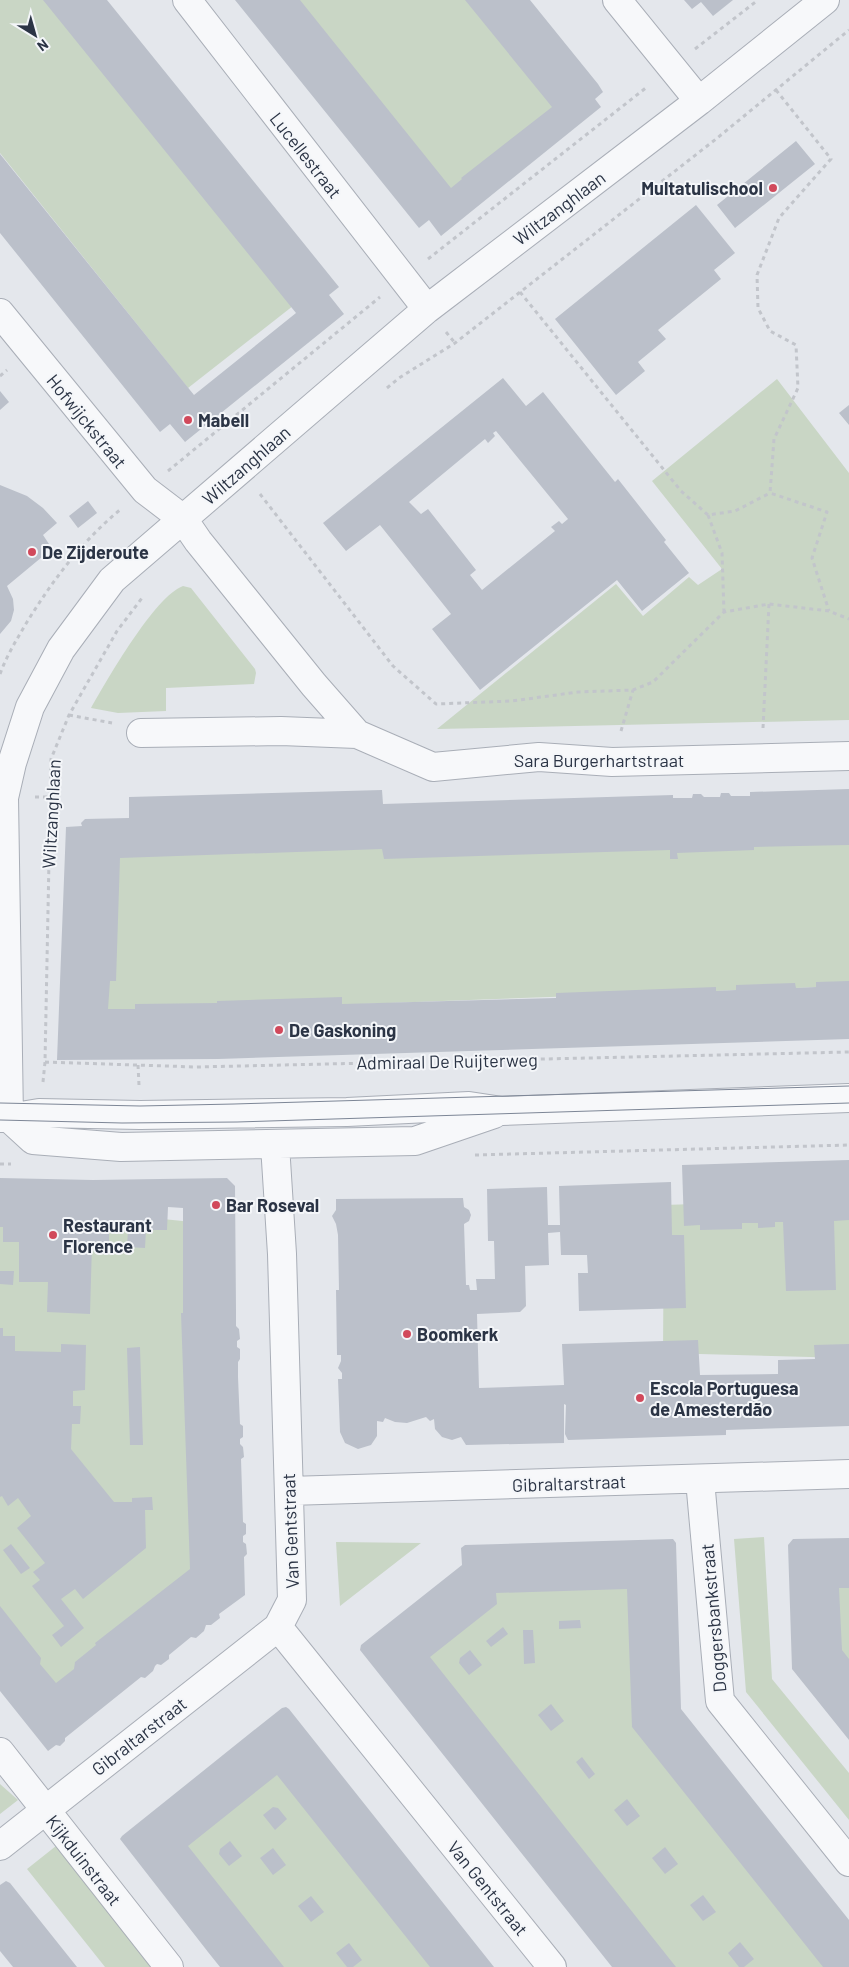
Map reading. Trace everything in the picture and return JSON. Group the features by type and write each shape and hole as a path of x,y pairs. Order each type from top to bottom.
{"street":[{"name":"Lucellestraat","path":"187,0 427,309"},
{"path":"617,0 699,101"},
{"name":"Wiltzanghlaan","path":"4,1118 2,798 30,707 61,649 112,580 427,309 699,101 825,0"},
{"name":"Hofwijckstraat","path":"0,313 145,490 183,519"},
{"name":"Sara Burgerhartstraat","path":"183,519 198,541 314,685 357,734"},
{"name":"Sara Burgerhartstraat","path":"141,733 281,731 357,734 433,768 539,757 612,762 849,756"},
{"path":"4,1118 39,1113 140,1115 347,1112 469,1106 502,1111 849,1098"},
{"path":"4,1118 33,1140 121,1147 275,1145 415,1141 502,1111"},
{"name":"Van Gentstraat","path":"275,1145 282,1254 292,1600 278,1626 552,1967"},
{"name":"Gibraltarstraat","path":"289,1491 849,1474"},
{"name":"Doggersbankstraat","path":"700,1480 720,1701 849,1862"},
{"name":"Gibraltarstraat","path":"0,1846 278,1626"},
{"name":"Kijkduinstraat","path":"0,1752 169,1967"}],"path":[{"path":"0,674 6,657 44,594 74,555 100,527 402,279 758,0"},
{"path":"384,390 399,378 455,343 776,90 849,30"},
{"path":"770,493 774,438 798,388 796,345 770,332 758,308 757,276 779,218 830,159 776,90"},
{"path":"520,292 681,491 708,515 722,553 724,612"},
{"path":"257,491 393,666 436,704 512,701 578,692 633,690 653,682 724,612 769,604 829,611 849,620"},
{"path":"708,515 735,511 770,493 827,512 812,558 829,611"},
{"name":"Wiltzanghlaan","path":"45,1062 51,759 69,715 117,631 145,593"},
{"path":"762,759 769,604"},
{"path":"612,762 633,690"},
{"path":"69,715 124,725 141,733"},
{"name":"Admiraal De Ruijterweg","path":"45,1062 196,1067 849,1052"},
{"path":"472,1155 849,1145"}],"green space":[{"path":"0,0 49,0 298,302 188,388 0,153"},
{"path":"295,0 476,0 570,115 460,201"},
{"path":"777,379 849,473 849,720 437,729 616,584 643,616 689,577 698,585 722,569 652,481"},
{"path":"183,586 191,588 255,669 254,684 166,688 166,711 118,713 91,708 132,640 159,605"},
{"path":"849,821 849,986 90,1014 99,844"},
{"path":"849,1199 849,1358 663,1353 664,1205"},
{"path":"0,1202 211,1224 221,1588 63,1725 0,1641"},
{"path":"764,1537 772,1679 849,1773 849,1820 746,1692 734,1539"},
{"path":"336,1542 421,1543 340,1606"},
{"path":"498,1564 631,1566 637,1715 837,1967 656,1967 402,1652"},
{"path":"849,1571 849,1664 831,1640 834,1572"},
{"path":"266,1739 450,1967 256,1967 149,1835"},
{"path":"0,1784 18,1800 0,1814"},
{"path":"56,1846 153,1967 105,1967 27,1869"}],"building":[{"path":"43,0 107,0 339,287 329,295 344,314 185,442 170,424 160,432 0,233 0,154 194,395 296,313"},
{"path":"235,0 300,0 451,188 461,178 552,107 465,0 530,0 598,84 603,92 595,99 601,107 441,236 429,220 419,228"},
{"path":"684,0 733,0 713,16 701,2 692,9"},
{"path":"796,141 815,164 735,228 717,205"},
{"path":"696,205 735,253 714,270 721,279 658,330 666,339 638,362 645,371 616,395 555,319"},
{"path":"503,378 526,406 543,392 615,482 618,479 666,540 664,542 689,573 642,611 617,580 480,690 432,629 451,614 380,525 346,551 323,523","holes":["496,431 568,519 562,524 559,521 551,527 555,531 482,590 470,575 476,570 428,509 421,514 409,502 485,439 488,443 495,436 493,433"]},
{"path":"0,391 9,402 0,410"},
{"path":"849,405 849,425 839,413"},
{"path":"0,485 27,496 43,508 57,523 43,535 49,544 48,552 7,586 13,599 14,610 11,621 0,634"},
{"path":"88,501 97,513 78,528 69,516"},
{"path":"849,789 849,845 754,847 754,850 677,853 678,859 670,859 670,850 384,859 382,849 120,858 116,981 110,981 108,1009 135,1009 135,1004 217,1003 217,1001 342,997 342,1004 556,998 556,993 716,987 716,991 736,990 736,985 795,983 796,988 816,987 816,982 849,981 849,1039 218,1059 57,1060 66,827 82,826 81,823 85,819 129,818 129,797 382,790 383,804 673,795 673,798 692,798 693,794 701,794 704,797 720,797 721,793 729,793 731,796 750,796 750,792"},
{"path":"849,1160 849,1220 834,1221 836,1290 786,1291 783,1222 775,1222 775,1227 758,1228 758,1223 742,1223 742,1229 700,1230 700,1225 684,1226 682,1165"},
{"path":"0,1178 93,1180 227,1178 235,1186 236,1326 239,1329 240,1339 237,1341 237,1347 240,1349 238,1377 240,1424 243,1426 243,1437 240,1439 240,1444 243,1447 244,1457 241,1459 243,1522 246,1524 246,1534 243,1536 243,1542 246,1544 247,1554 244,1557 245,1595 219,1614 220,1618 211,1625 206,1625 204,1631 196,1638 191,1637 169,1655 169,1659 161,1665 157,1664 153,1671 145,1678 141,1677 65,1738 65,1741 60,1746 56,1745 48,1751 0,1691 0,1606 41,1658 40,1664 56,1683 74,1669 75,1662 96,1645 95,1643 190,1569 181,1313 183,1313 183,1208 168,1207 167,1230 146,1230 145,1248 127,1247 128,1230 109,1229 109,1244 92,1244 90,1314 47,1312 48,1282 19,1282 19,1242 3,1242 3,1227 0,1227"},
{"path":"671,1182 672,1235 684,1235 686,1308 579,1311 578,1273 588,1273 587,1255 561,1255 560,1232 548,1233 549,1265 525,1266 526,1306 520,1312 477,1314 479,1388 564,1385 562,1344 698,1340 700,1375 778,1374 778,1360 815,1359 814,1345 849,1344 849,1426 726,1430 726,1435 568,1440 565,1434 566,1405 564,1404 564,1443 466,1445 461,1437 452,1440 442,1437 435,1429 434,1419 430,1421 426,1417 407,1423 395,1422 385,1418 383,1422 377,1421 377,1436 371,1445 358,1449 345,1443 340,1432 338,1379 342,1379 342,1373 338,1368 341,1355 337,1355 336,1290 339,1290 338,1235 332,1216 336,1210 336,1199 463,1198 464,1207 469,1210 471,1215 469,1221 464,1224 466,1285 469,1285 470,1290 477,1290 476,1279 495,1279 494,1241 488,1241 487,1189 547,1187 548,1225 560,1225 559,1186"},
{"path":"0,1271 14,1271 13,1285 0,1284"},
{"path":"0,1328 3,1328 3,1336 15,1336 15,1351 61,1352 61,1344 86,1345 85,1390 73,1391 73,1406 81,1406 80,1424 72,1424 71,1449 114,1502 132,1502 132,1498 152,1497 153,1510 145,1510 146,1548 83,1599 75,1589 61,1599 84,1628 61,1647 52,1635 64,1626 32,1586 40,1580 33,1572 45,1563 17,1528 31,1516 18,1498 8,1506 2,1496 0,1497"},
{"path":"140,1347 143,1445 130,1445 127,1348"},
{"path":"849,1538 849,1588 839,1588 842,1650 849,1659 849,1740 792,1669 788,1545 793,1539"},
{"path":"673,1539 676,1543 681,1709 849,1920 849,1967 823,1967 632,1727 627,1589 496,1593 497,1604 430,1657 676,1967 612,1967 360,1650 361,1645 462,1565 461,1548 465,1545"},
{"path":"11,1544 30,1568 21,1574 3,1550"},
{"path":"580,1620 581,1628 559,1629 559,1621"},
{"path":"503,1627 508,1634 491,1647 486,1641"},
{"path":"523,1630 533,1630 535,1663 524,1664"},
{"path":"470,1650 482,1665 469,1675 459,1663 460,1658"},
{"path":"551,1704 564,1721 551,1731 538,1715"},
{"path":"286,1707 494,1967 430,1967 277,1775 188,1846 284,1967 220,1967 120,1839 258,1727 282,1708"},
{"path":"582,1757 595,1774 589,1779 576,1762"},
{"path":"627,1799 640,1816 627,1826 614,1810"},
{"path":"273,1807 278,1808 287,1819 275,1830 263,1815"},
{"path":"230,1841 242,1856 229,1866 219,1854 220,1849"},
{"path":"665,1847 678,1864 665,1874 652,1858"},
{"path":"273,1848 286,1865 273,1875 260,1858"},
{"path":"6,1881 10,1883 77,1967 13,1967 0,1951 0,1885"},
{"path":"703,1895 716,1912 703,1921 690,1905"},
{"path":"311,1896 324,1912 311,1922 298,1906"},
{"path":"740,1942 754,1959 744,1967 739,1967 728,1953"},
{"path":"349,1943 362,1960 353,1967 347,1967 336,1953"}],"tram line":[{"path":"0,1103 140,1106 849,1086"},
{"path":"0,1120 122,1123 237,1122 849,1103"}],"place":[{"name":"Multatulischool","path":"773,188"},
{"name":"Mabell","path":"188,420"},
{"name":"De Zijderoute","path":"32,552"},
{"name":"De Gaskoning","path":"279,1030"},
{"name":"Bar Roseval","path":"216,1205"},
{"name":"Restaurant Florence","path":"53,1235"},
{"name":"Boomkerk","path":"407,1334"},
{"name":"Escola Portuguesa de Amesterdão","path":"640,1398"}]}
